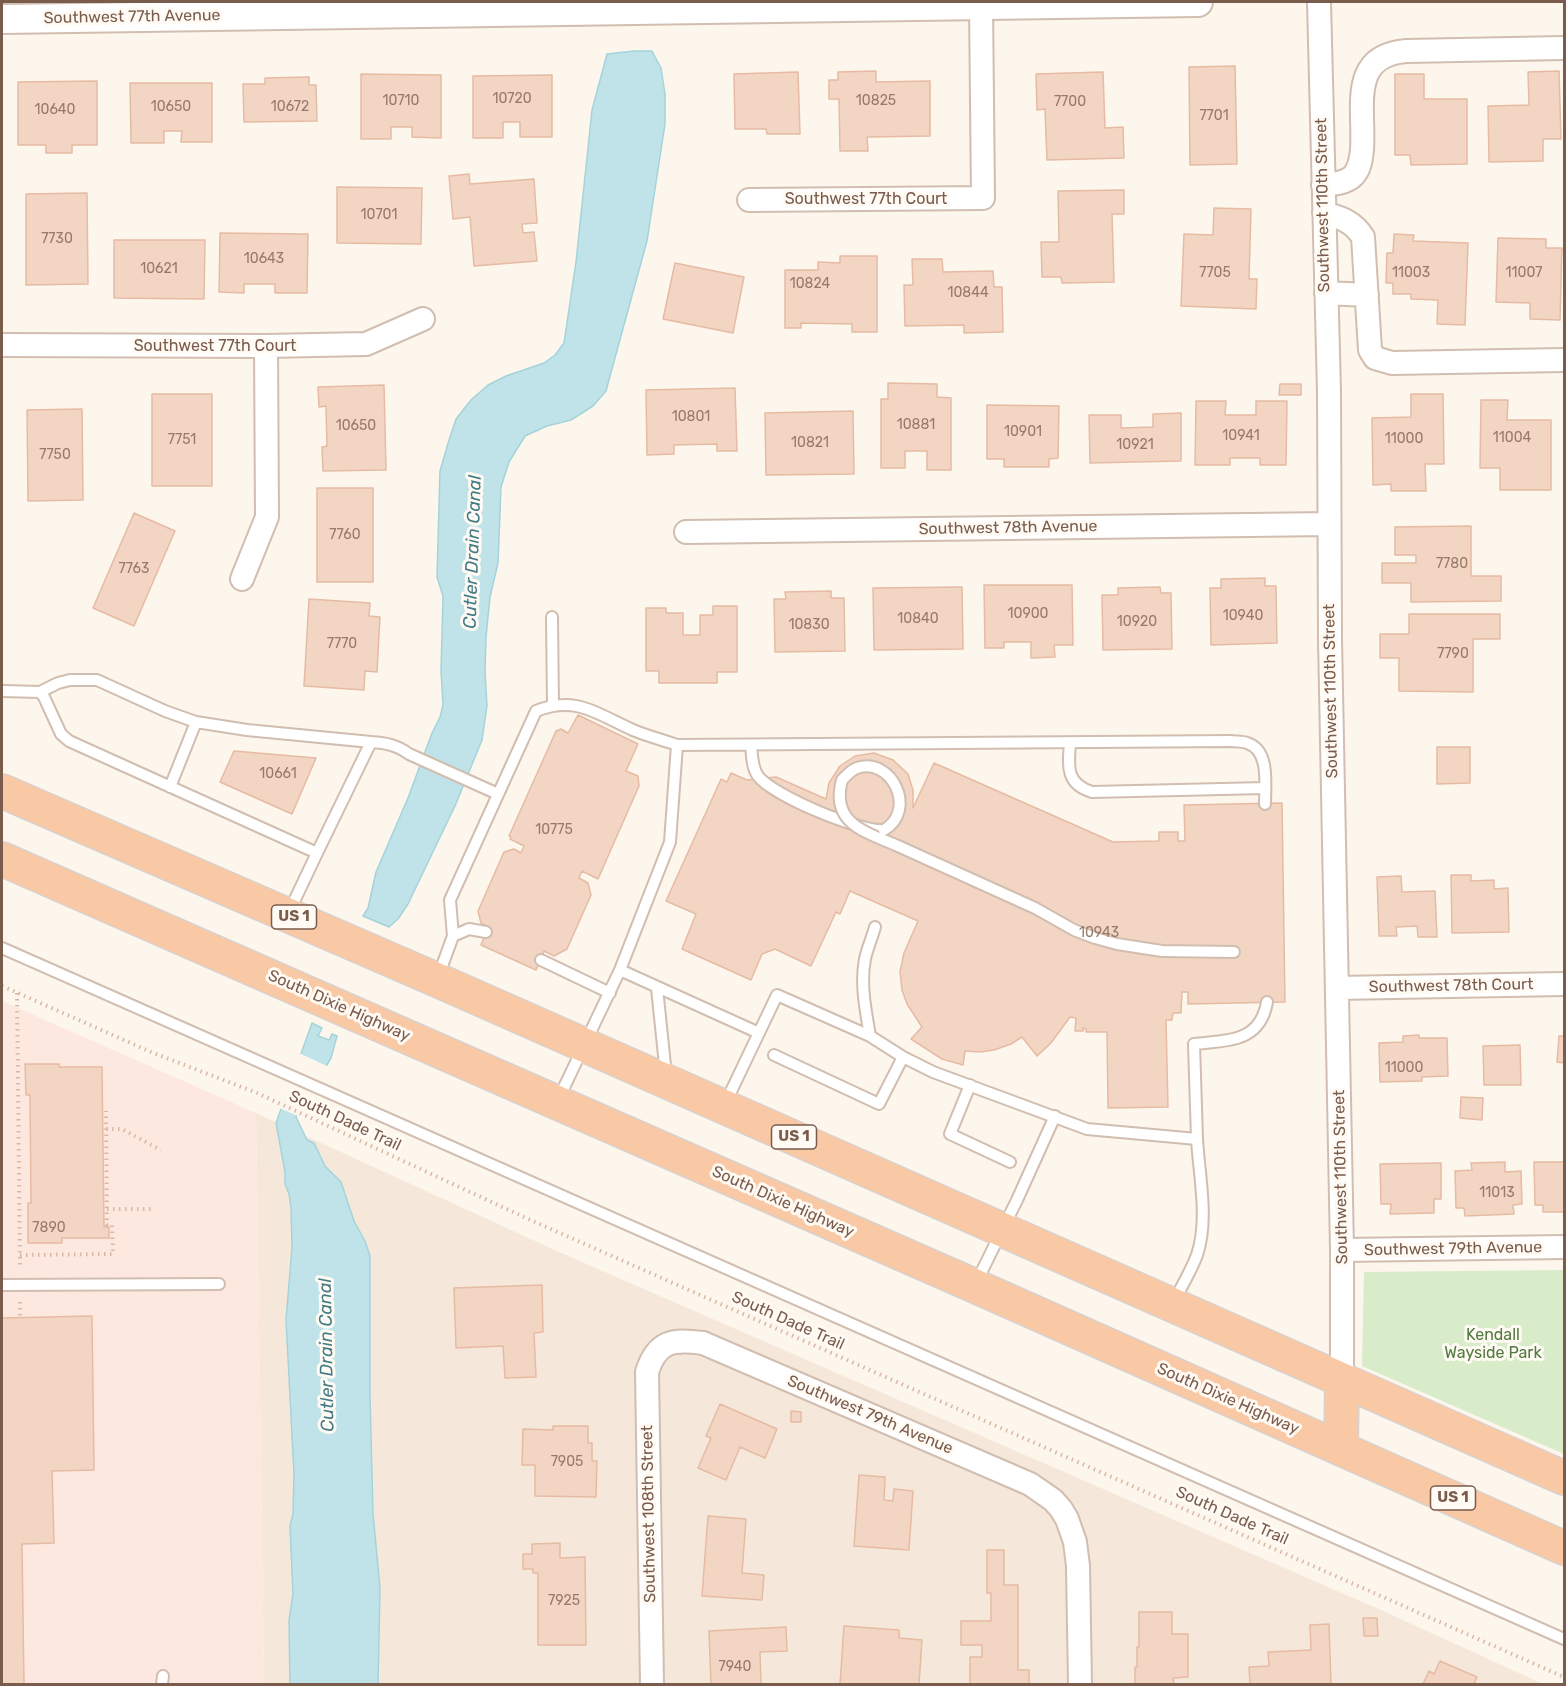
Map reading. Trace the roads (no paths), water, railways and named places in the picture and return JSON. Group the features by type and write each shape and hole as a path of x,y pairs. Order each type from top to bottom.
{"highway":[{"name":"US 1","path":"2,791 585,1045 1564,1478"},
{"name":"South Dixie Highway","path":"2,859 975,1286 1564,1548"},
{"path":"1341,1449 1342,1380"}],"street":[{"name":"Southwest 77th Avenue","path":"2,19 408,8 1198,2"},
{"name":"Southwest 110th Street","path":"1319,2 1329,391 1330,650 1342,1250 1342,1380"},
{"name":"Southwest 77th Court","path":"749,200 983,198 981,4"},
{"path":"1323,185 1348,180 1355,175 1361,160 1365,76 1371,65 1381,57 1394,52 1407,51 1564,48"},
{"path":"1324,213 1346,219 1356,226 1363,237 1370,350 1375,358 1382,362 1392,363 1564,360"},
{"path":"1326,293 1367,302"},
{"name":"Southwest 77th Court","path":"2,345 366,344 423,319"},
{"path":"242,579 267,517 266,346"},
{"name":"Southwest 78th Avenue","path":"686,532 1329,524"},
{"name":"Southwest 78th Court","path":"1337,988 1564,984"},
{"name":"Southwest 79th Avenue","path":"1342,1250 1564,1247"},
{"name":"Southwest 79th Avenue","path":"660,1348 672,1342 702,1343 1030,1484 1053,1500 1067,1520 1075,1542 1078,1566 1080,1684"},
{"name":"Southwest 108th Street","path":"652,1684 646,1392 652,1356 660,1348"}],"lane":[{"path":"552,617 554,705"},
{"path":"2,692 40,692 70,680 97,680 165,711 196,722 247,730 385,743 498,794"},
{"path":"40,692 49,705 61,734 69,741 317,853"},
{"path":"437,980 453,936 450,900 536,711 554,705 580,705 635,731 677,745 1232,741 1248,743 1260,752 1263,762 1265,804"},
{"path":"170,787 196,722"},
{"path":"288,915 371,742"},
{"path":"1070,743 1068,765 1073,781 1082,789 1092,792 1264,788"},
{"path":"557,1103 620,970 670,842 677,745"},
{"path":"751,745 756,773 777,792 858,827 874,830 884,830 894,824 901,803 892,780 879,769 858,768 842,780 839,801 844,814 858,828 1035,908 1074,930 1117,944 1162,951 1234,952"},
{"path":"870,1036 865,1006 864,979 865,960 875,927"},
{"path":"453,936 470,929 486,932"},
{"path":"2,948 1564,1639"},
{"path":"541,960 610,993"},
{"path":"620,970 759,1033"},
{"path":"657,988 666,1081"},
{"path":"724,1107 777,995 870,1036 903,1057 933,1072 1087,1129 1197,1139"},
{"path":"1172,1305 1197,1255 1199,1243 1202,1195 1197,1139 1194,1044 1248,1034 1258,1026 1265,1014 1267,1002"},
{"path":"774,1055 879,1104 903,1057"},
{"path":"970,1085 950,1134 1010,1162"},
{"path":"975,1286 1054,1116"},
{"path":"2,1285 219,1284"}],"water":[{"name":"Cutler Drain Canal","path":"652,51 661,68 665,94 665,124 647,241 606,391 593,406 571,420 547,426 525,436 509,462 501,487 498,563 490,597 486,637 487,706 482,740 455,806 408,904 398,919 389,927 363,916 368,908 376,872 408,798 443,705 441,671 443,596 437,577 440,471 456,419 471,400 488,385 544,363 555,355 564,343 576,262 592,110 607,54"},
{"name":"Cutler Drain Canal","path":"312,1023 322,1028 318,1036 329,1040 332,1034 337,1036 331,1058 296,1117 307,1140 314,1143 325,1166 341,1182 354,1221 370,1256 373,1514 380,1588 378,1684 290,1684 289,1620 293,1594 290,1526 293,1514 294,1473 286,1320 292,1248 291,1208 276,1123"}],"park label":[{"name":"Kendall Wayside Park","path":"1493,1344"}]}
